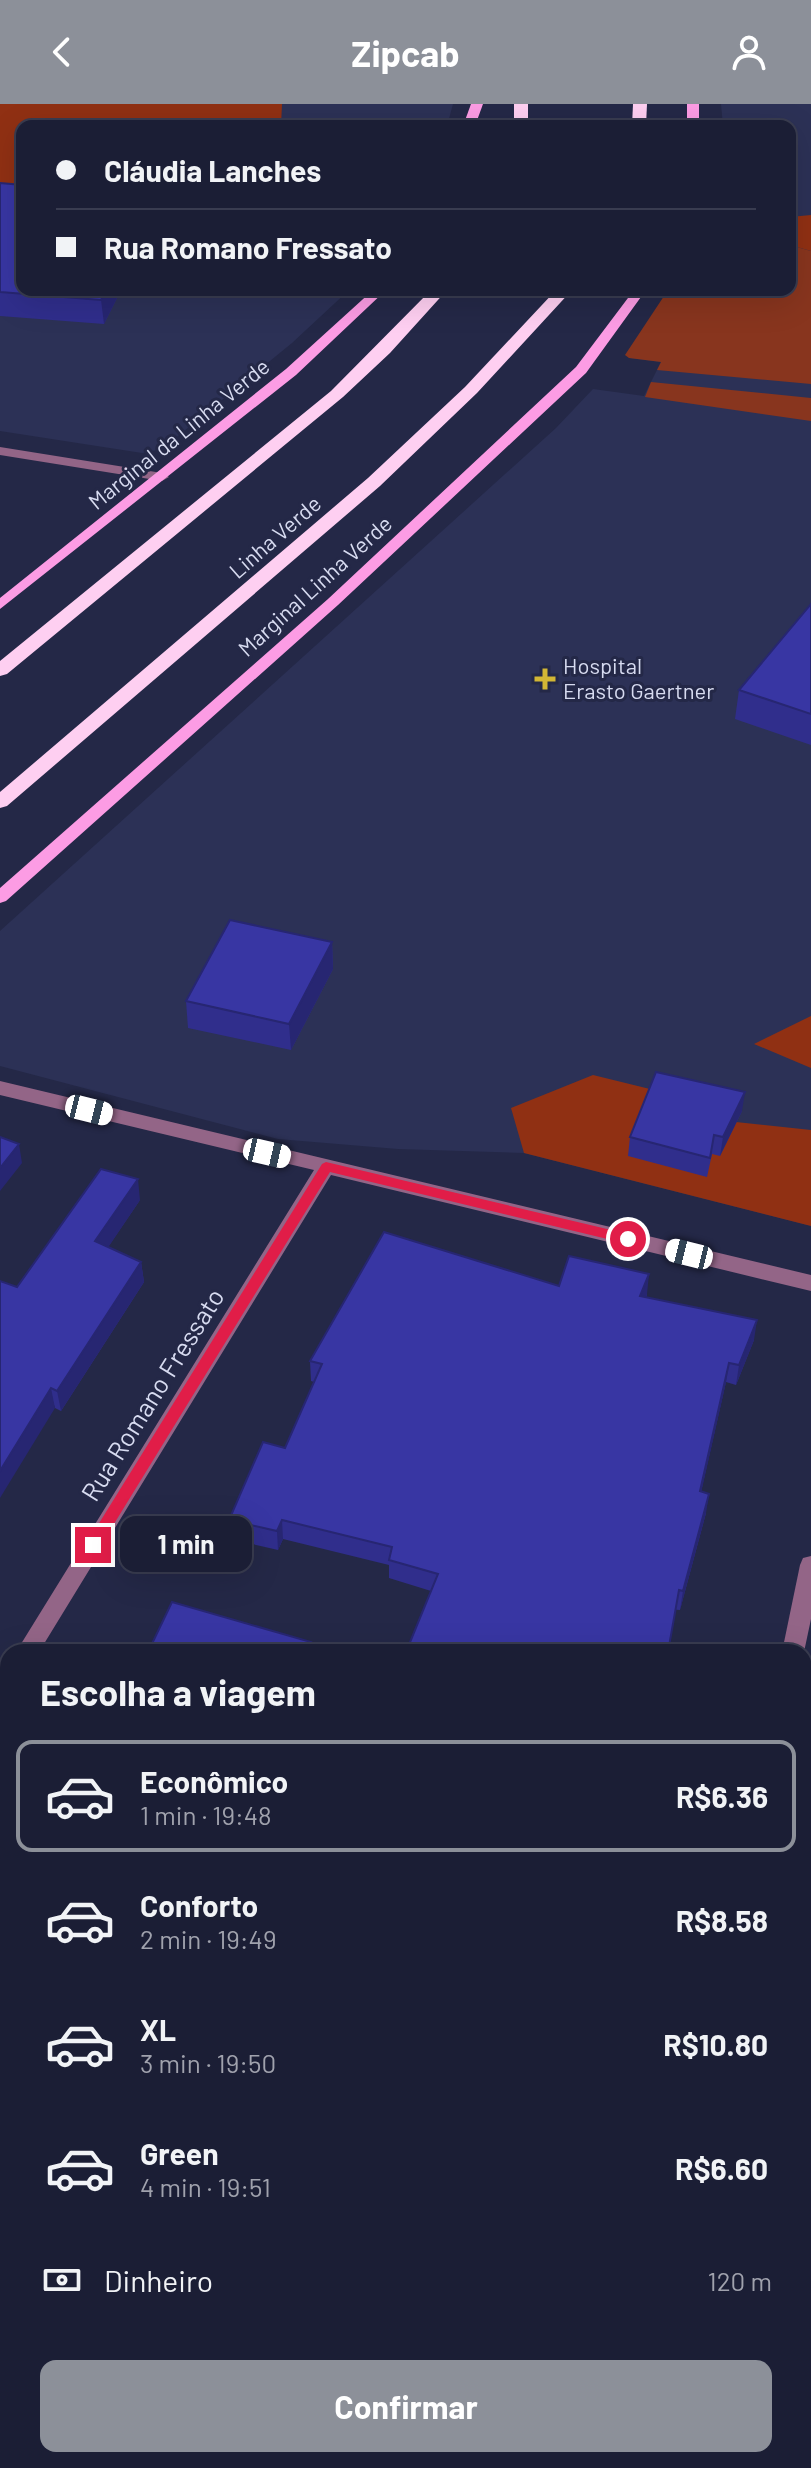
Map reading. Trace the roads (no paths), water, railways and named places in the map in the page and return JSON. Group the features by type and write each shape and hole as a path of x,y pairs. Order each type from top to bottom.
{"highway":[{"path":"0,670 337,394 384,350 434,296"},
{"name":"Linha Verde","path":"0,802 374,482 471,390 558,296"}],"main road":[{"name":"Marginal da Linha Verde","path":"0,605 327,341 374,296"},
{"name":"Marginal Linha Verde","path":"0,897 333,602 581,370 636,296"}],"street":[{"path":"0,451 162,477"},
{"path":"0,1088 811,1283"},
{"name":"Rua Romano Fressato","path":"32,1644 326,1167"},
{"path":"795,1644 811,1565"}],"place":[{"name":"Hospital Erasto Gaertner","path":"545,679"}]}
